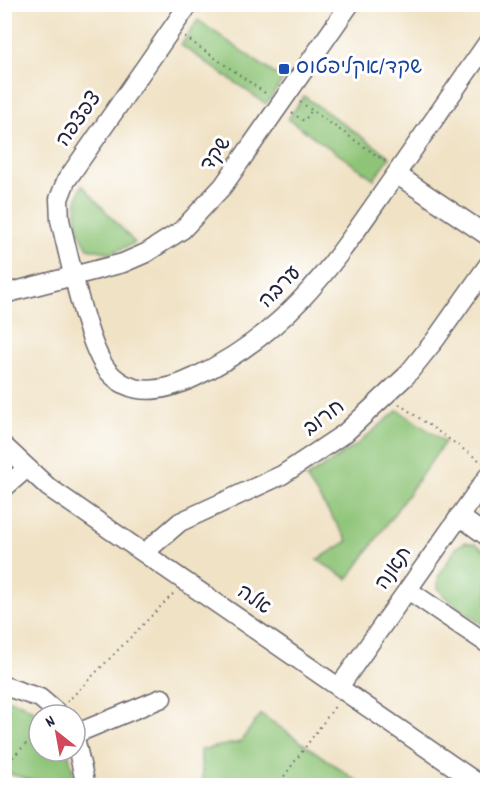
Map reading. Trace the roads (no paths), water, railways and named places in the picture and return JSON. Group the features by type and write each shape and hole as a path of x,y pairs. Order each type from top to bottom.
{"street":[{"name":"צפצפה","path":"75,276 58,212 60,193 70,175 189,4"},
{"name":"שקד","path":"4,294 75,276 146,253 183,230 223,186 350,4"},
{"name":"ערבה","path":"75,276 94,345 107,370 127,386 152,390 166,388 228,359 286,317 338,257 488,42"},
{"path":"397,173 488,236"},
{"name":"חרוב","path":"144,553 180,522 250,491 313,456 345,433 387,396 435,340 488,265"},
{"name":"אלה","path":"4,446 26,469 144,553 482,786"},
{"path":"4,488 26,469"},
{"name":"תאנה","path":"342,689 488,476"},
{"path":"459,516 488,537"},
{"path":"408,590 488,644"},
{"path":"4,686 40,698 46,703"},
{"path":"87,731 162,698"},
{"path":"81,763 87,786"}],"place":[{"name":"שקד/אקליפטוס","path":"284,69"}]}
